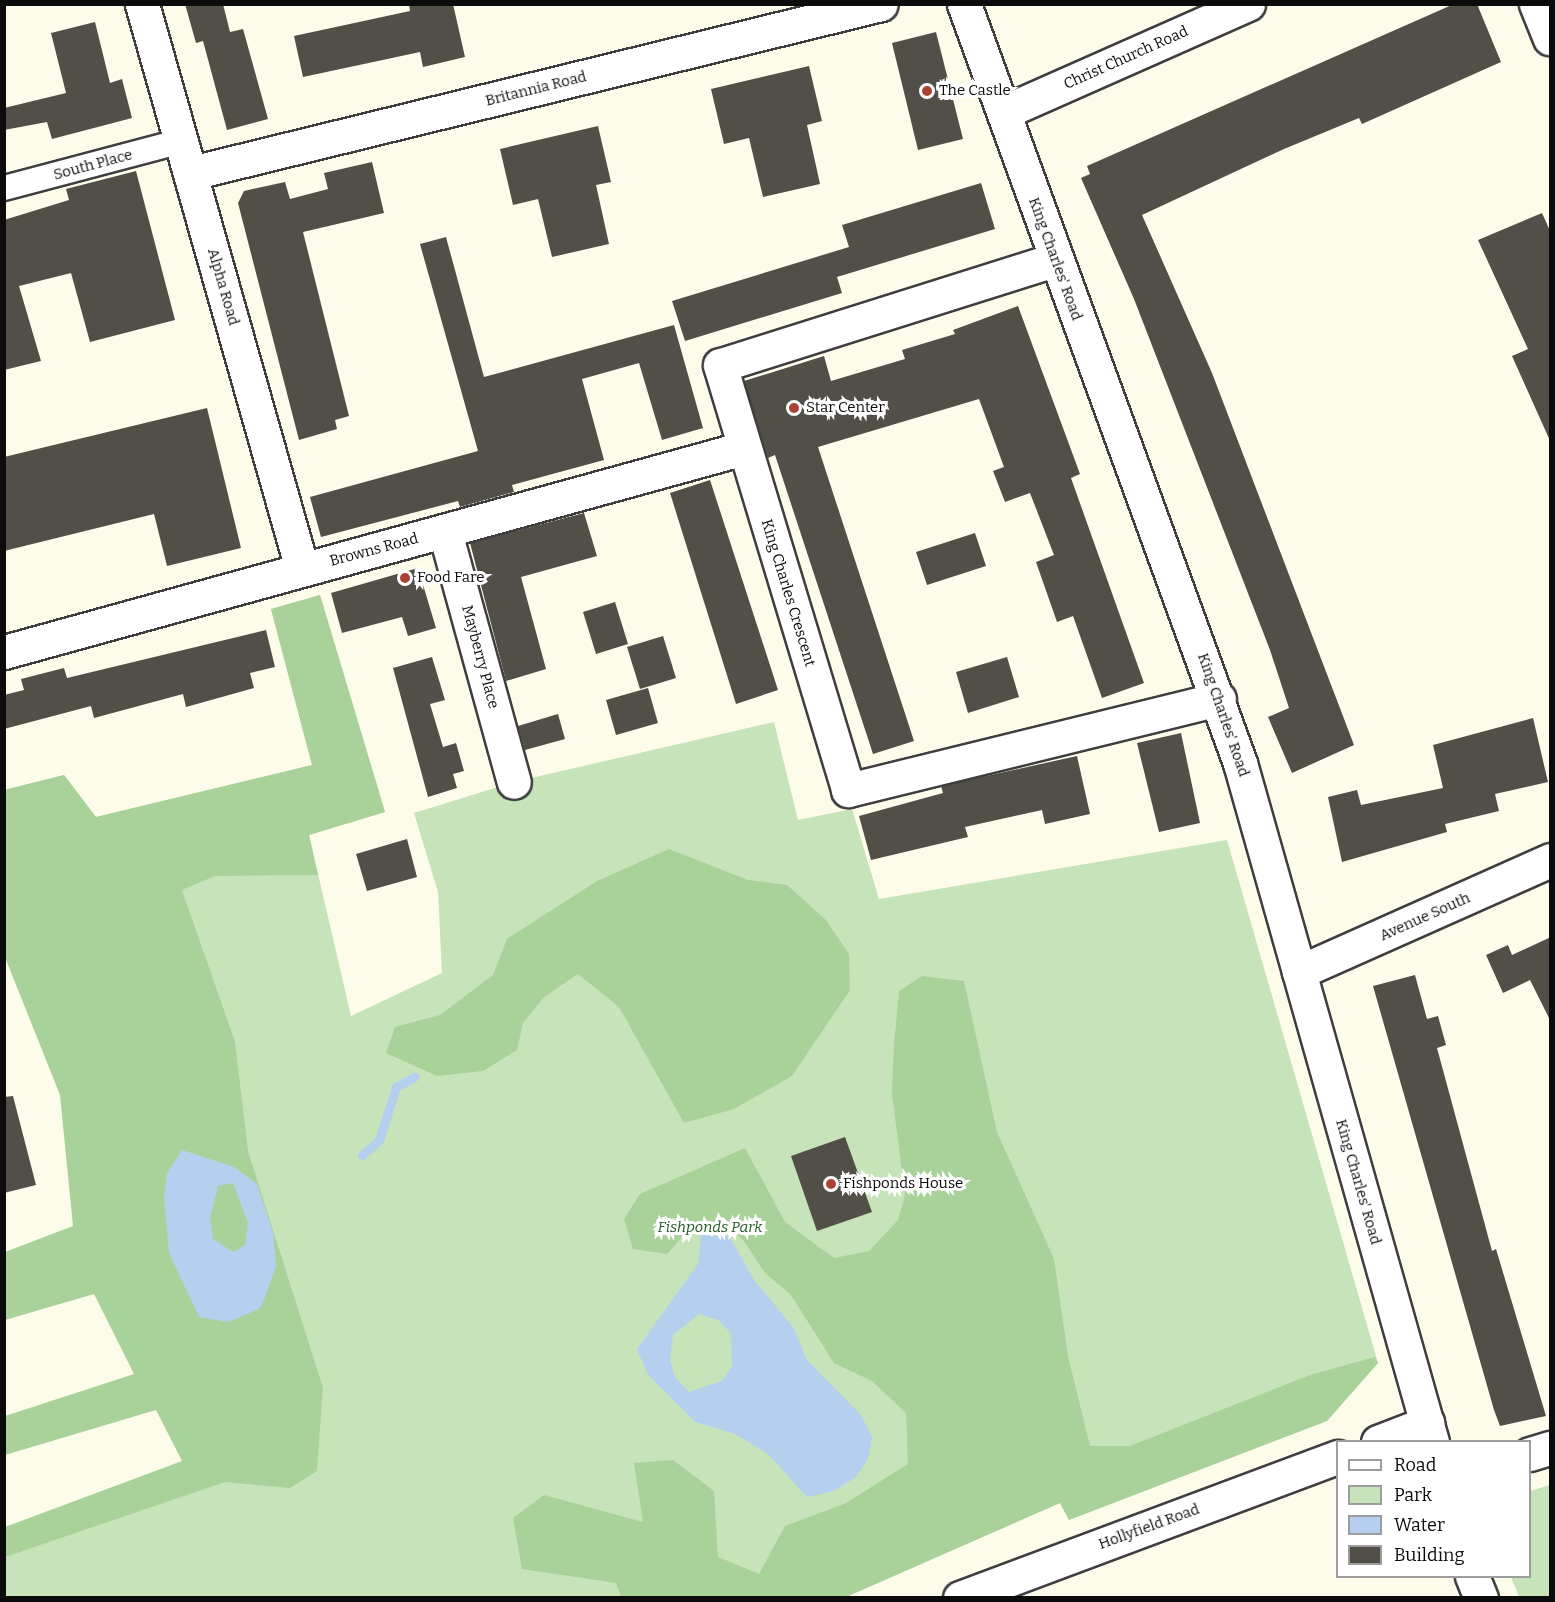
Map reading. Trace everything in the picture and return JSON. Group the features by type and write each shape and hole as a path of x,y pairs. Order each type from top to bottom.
{"street":[{"name":"Alpha Road","path":"142,4 302,569"},
{"name":"Britannia Road","path":"191,173 881,4"},
{"name":"King Charles' Road","path":"964,4 1004,112 1054,260 1219,699 1430,1432"},
{"name":"Christ Church Road","path":"1004,112 1248,4"},
{"path":"1536,4 1551,38"},
{"name":"South Place","path":"4,188 182,141"},
{"name":"King Charles Crescent","path":"1054,260 720,365 848,790 1219,699"},
{"name":"Browns Road","path":"4,651 446,532 744,448"},
{"name":"Mayberry Place","path":"446,532 514,782"},
{"name":"Avenue South","path":"1299,972 1551,860"},
{"path":"1388,1440 1430,1432"},
{"path":"1531,1454 1551,1448"},
{"name":"Hollyfield Road","path":"960,1598 1336,1457"},
{"path":"1473,1578 1481,1598"}],"green space":[{"name":"Fishponds Park","path":"320,595 385,812 309,835 351,1016 442,973 438,892 414,813 514,782 774,722 798,820 852,809 879,899 1227,840 1378,1363 1327,1421 1069,1520 1060,1503 846,1597 5,1597 5,1540 221,1469 125,1256 5,957 4,790 64,775 96,817 312,765 271,609"},
{"path":"320,595 385,812 309,835 318,875 215,876 182,890 235,1042 248,1151 323,1388 317,1471 290,1488 225,1482 5,1557 5,1527 182,1461 156,1410 5,1455 5,1416 134,1374 94,1294 5,1320 5,1252 73,1226 60,1095 5,957 4,790 64,775 96,817 312,765 271,609"},
{"path":"669,849 748,880 787,885 826,920 849,954 850,990 792,1076 734,1109 684,1123 619,1007 578,974 544,997 523,1023 517,1050 483,1071 437,1076 386,1053 395,1027 440,1015 493,975 507,939 597,881"},
{"path":"922,976 964,981 997,1132 1054,1259 1068,1356 1090,1446 1130,1446 1310,1375 1375,1357 1378,1363 1327,1421 1069,1520 1060,1503 846,1597 621,1597 616,1583 522,1569 513,1518 544,1495 643,1522 634,1463 673,1460 714,1491 718,1557 759,1574 785,1526 846,1503 908,1464 906,1413 872,1381 834,1363 791,1295 765,1273 744,1241 724,1224 693,1225 667,1254 633,1249 624,1219 640,1194 745,1148 785,1222 834,1258 869,1251 898,1220 905,1195 892,1094 894,1045 899,991"},
{"path":"1550,1485 1550,1597 1519,1597 1511,1578 1531,1578 1531,1491"}],"water":[{"path":"182,1150 234,1167 257,1184 273,1233 276,1266 259,1309 228,1322 199,1317 169,1253 164,1197 167,1173","holes":["233,1183 248,1223 245,1245 233,1252 213,1239 210,1219 218,1186"]},
{"path":"701,1235 729,1236 754,1280 793,1327 807,1360 861,1415 872,1437 868,1459 856,1477 834,1491 807,1497 768,1454 735,1434 695,1422 648,1375 637,1349 698,1264","holes":["699,1314 718,1320 731,1333 732,1367 722,1381 689,1392 674,1376 670,1359 673,1335"]}],"building":[{"path":"185,4 223,4 230,32 243,29 268,119 227,130 203,41 196,43"},
{"path":"409,4 453,4 465,57 423,67 420,52 303,77 294,36 410,11"},
{"path":"1454,4 1477,4 1501,62 1362,124 1359,118 1284,149 1142,215 1212,373 1354,745 1292,773 1268,717 1289,708 1270,650 1134,299 1081,178 1090,174 1087,166"},
{"path":"95,22 110,83 122,79 132,118 52,139 47,122 4,130 4,108 66,93 51,33"},
{"name":"The Castle","path":"936,32 963,139 918,150 892,43"},
{"path":"809,66 822,121 807,125 820,184 763,197 749,138 724,144 711,89"},
{"path":"598,126 611,182 596,185 609,244 552,257 538,199 513,205 500,149"},
{"path":"372,162 384,213 303,232 349,416 335,420 337,429 299,440 238,203 244,191 285,182 290,199 328,189 324,173"},
{"path":"136,171 175,320 90,342 71,273 19,286 41,361 4,370 4,220 69,200 66,189"},
{"path":"981,183 995,229 837,277 842,293 685,341 672,301 849,247 842,225"},
{"path":"1542,213 1551,233 1551,443 1512,356 1528,349 1478,240"},
{"path":"446,237 484,377 674,325 703,428 662,440 639,363 582,379 604,460 512,485 514,492 460,507 458,501 321,537 310,497 478,451 420,244"},
{"path":"1018,306 1080,474 1071,478 1144,683 1102,698 1073,616 1057,622 1036,562 1054,555 1030,493 1005,502 993,471 1004,467 979,399 818,447 914,741 873,754 775,455 768,458 744,381 824,356 831,381 905,359 902,350 955,334 953,330"},
{"path":"207,408 241,548 167,566 154,514 4,551 4,457"},
{"path":"710,480 778,690 736,704 670,493"},
{"path":"584,513 597,556 521,577 546,669 506,681 470,543"},
{"path":"975,533 986,566 927,585 916,552"},
{"path":"418,568 436,628 408,636 402,617 342,633 331,593"},
{"path":"615,602 628,644 596,654 583,612"},
{"path":"266,630 275,667 250,673 254,688 186,707 183,694 94,718 91,706 4,729 4,695 24,690 21,679 64,668 67,678"},
{"path":"663,636 676,678 640,689 627,647"},
{"path":"432,657 445,700 430,704 443,747 456,743 464,771 453,774 457,788 428,797 393,668"},
{"path":"1007,657 1019,697 968,713 956,672"},
{"path":"648,688 658,723 616,735 606,700"},
{"path":"558,714 565,739 525,750 518,726"},
{"path":"1533,718 1548,782 1495,794 1499,811 1445,824 1447,832 1342,862 1328,797 1357,790 1361,805 1443,788 1433,745"},
{"path":"1181,733 1200,823 1159,832 1137,743"},
{"path":"1077,756 1090,814 1045,824 1042,810 965,827 968,837 871,860 859,816 943,793 941,786"},
{"path":"407,839 417,877 367,891 356,854"},
{"path":"1551,937 1551,1022 1530,980 1503,993 1486,955 1508,945 1512,955"},
{"path":"1415,975 1427,1019 1438,1016 1446,1045 1437,1048 1492,1251 1496,1249 1546,1416 1500,1426 1494,1410 1373,986"},
{"path":"13,1096 36,1185 4,1193 4,1097"},
{"name":"Fishponds House","path":"845,1137 872,1212 817,1231 791,1156"}],"waterway":[{"path":"362,1155 379,1140 396,1087 414,1077"}],"place":[{"name":"The Castle","path":"927,91"},
{"name":"Star Center","path":"794,408"},
{"name":"Food Fare","path":"405,578"},
{"name":"Fishponds House","path":"831,1184"}]}
